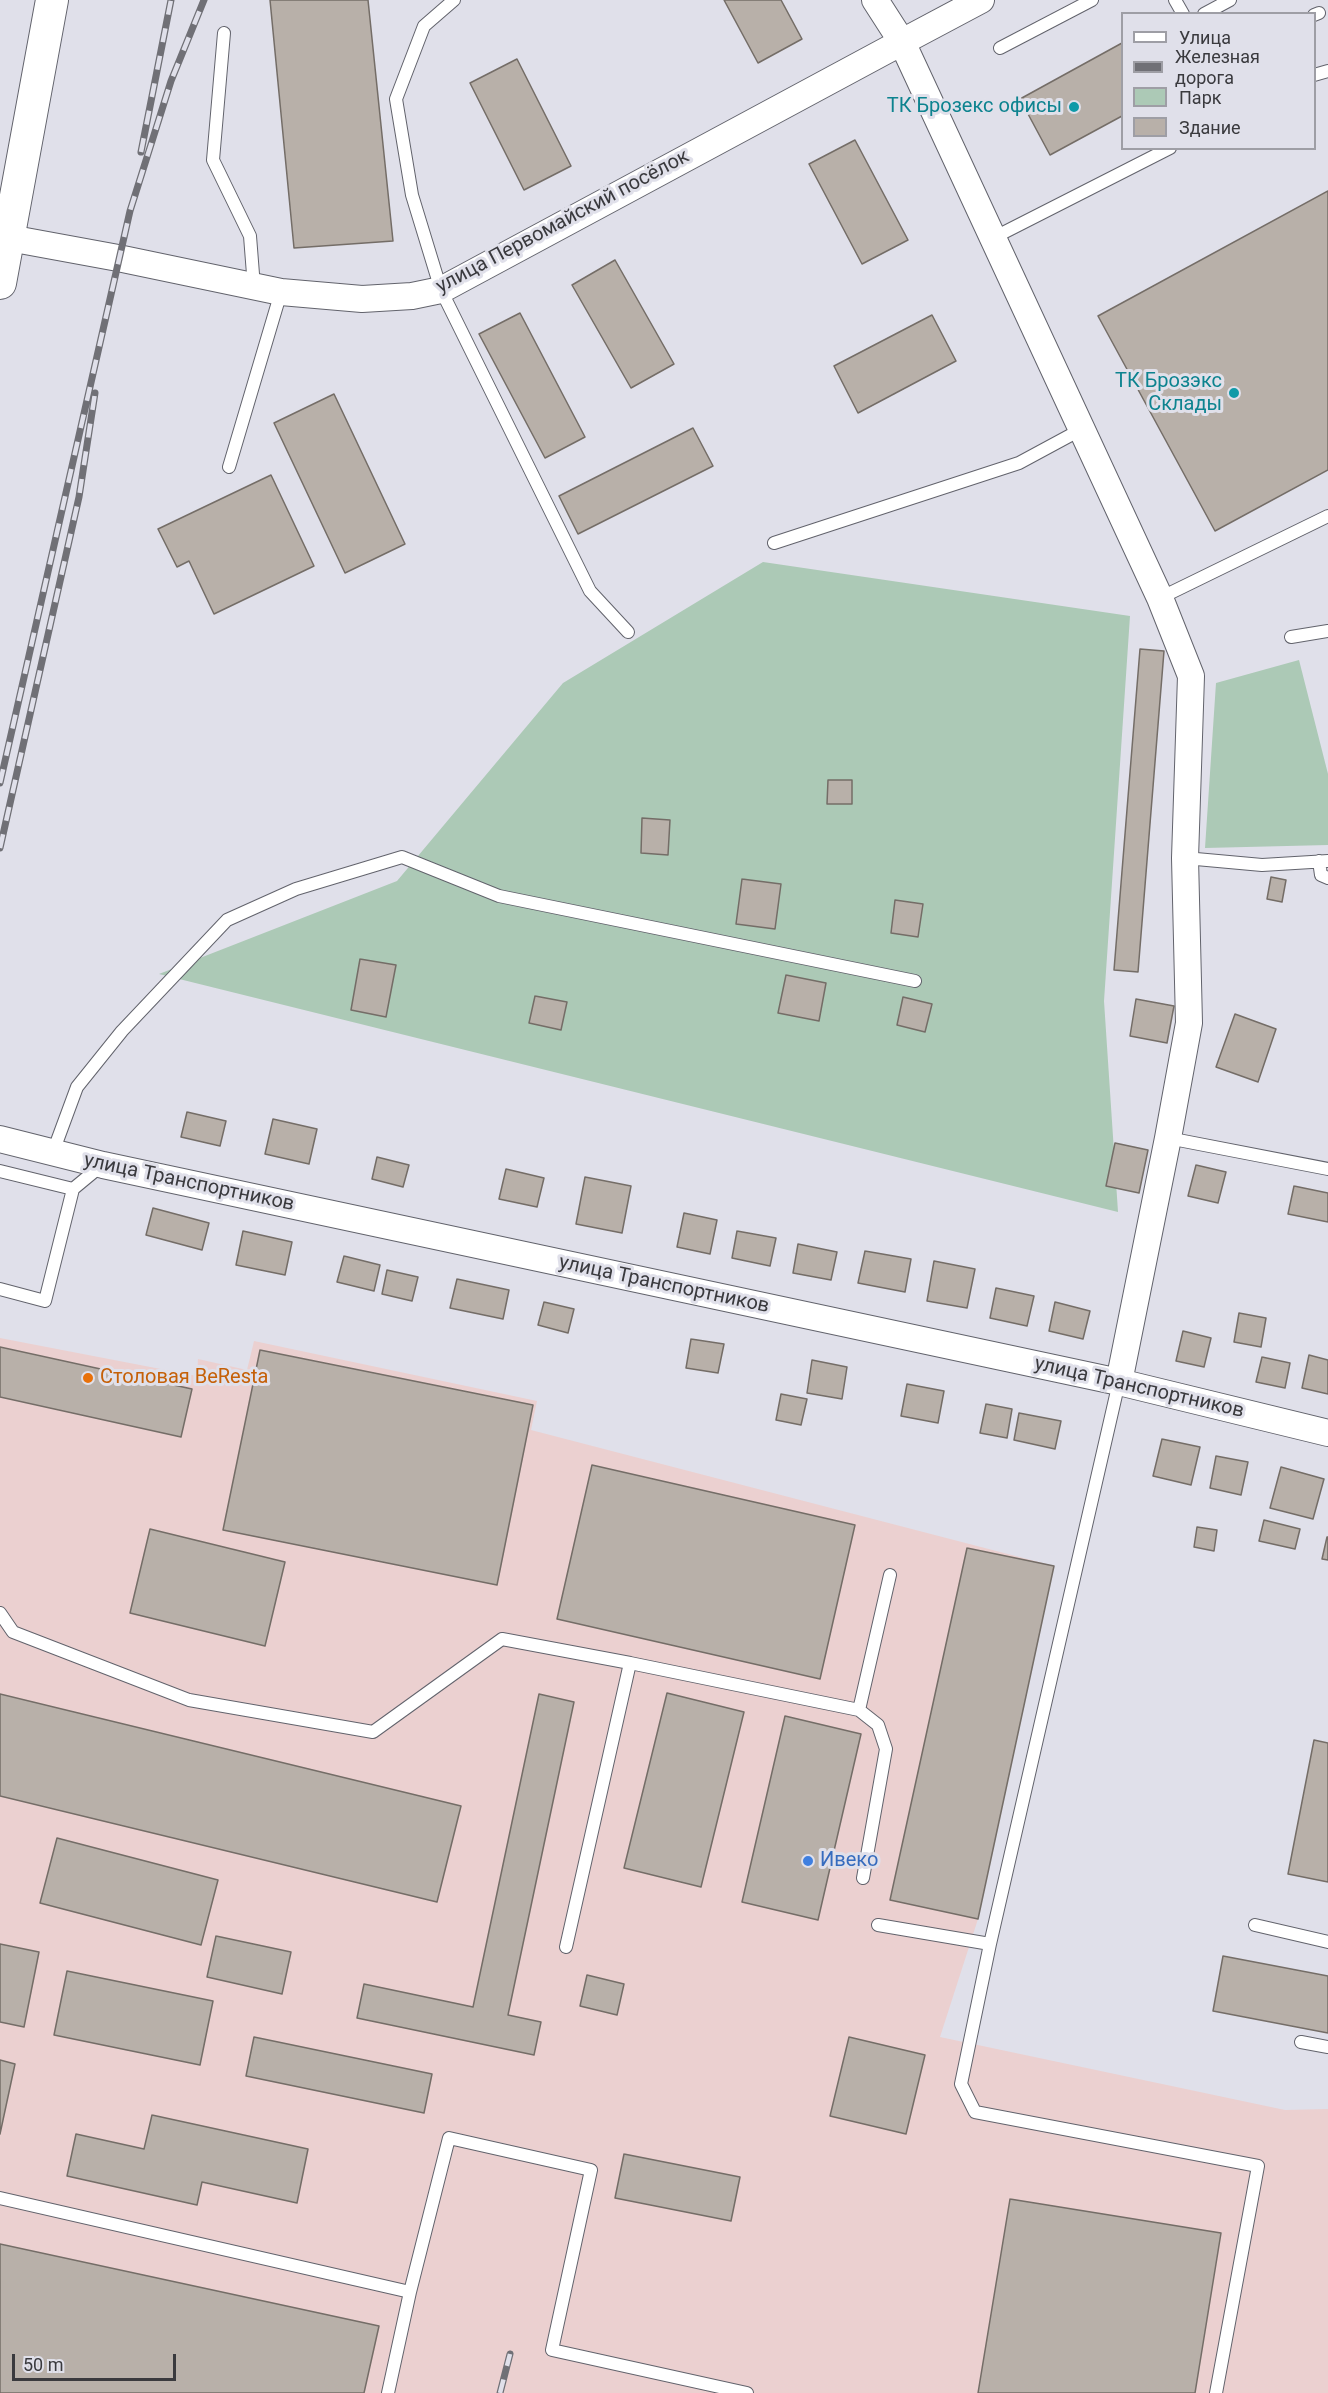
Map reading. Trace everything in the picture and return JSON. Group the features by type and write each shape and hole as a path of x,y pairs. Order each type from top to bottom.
{"street":[{"path":"0,283 52,0"},
{"path":"875,0 902,42 1160,598 1191,676 1185,858 1189,1023 1119,1382"},
{"name":"улица Первомайский посёлок","path":"9,238 281,292 362,299 412,296 441,290 981,0"},
{"name":"улица Транспортников","path":"0,1139 103,1165 1119,1382 1328,1433"}],"lane":[{"path":"454,0 424,26 396,99 412,195 441,290 590,591 628,632"},
{"path":"1000,48 1092,0"},
{"path":"1208,12 1230,0"},
{"path":"224,33 213,160 250,236 254,287"},
{"path":"993,238 1166,150"},
{"path":"229,467 281,292"},
{"path":"774,543 1019,463 1082,429"},
{"path":"1160,598 1328,516"},
{"path":"1291,637 1328,631"},
{"path":"52,1152 76,1087 122,1030 226,920 296,889 402,857 499,896 915,981"},
{"path":"1185,858 1262,865 1323,861 1321,875 1328,878"},
{"path":"1168,1138 1328,1169"},
{"path":"0,1289 45,1301 73,1189 103,1165"},
{"path":"0,1171 73,1189"},
{"path":"1119,1382 990,1944 961,2084 975,2112 1258,2166 1216,2393"},
{"path":"859,1710 890,1575"},
{"path":"0,1613 13,1632 189,1700 373,1732 502,1639 859,1710 878,1725 886,1749 863,1878"},
{"path":"566,1947 630,1663"},
{"path":"878,1925 990,1944"},
{"path":"1255,1925 1328,1942"},
{"path":"1301,2042 1328,2047"},
{"path":"388,2393 410,2292 449,2138 591,2170 552,2350 747,2393"},
{"path":"0,2198 410,2292"}],"shaded area":[{"path":"0,1338 197,1376 198,1359 247,1370 254,1341 537,1401 531,1430 1054,1566 978,1919 940,2037 1285,2110 1328,2109 1328,2393 0,2393"}],"green space":[{"path":"763,562 1130,616 1104,1001 1118,1212 159,974 397,881 563,683"},
{"path":"1299,660 1328,774 1328,845 1205,848 1216,683"}],"building":[{"path":"270,0 368,0 393,241 294,248"},
{"path":"724,0 781,0 802,39 758,63"},
{"name":"ТК Брозекс офисы","path":"1121,44 1121,117 1050,155 1020,99"},
{"path":"517,59 571,166 524,190 470,83"},
{"path":"855,140 908,240 862,264 809,164"},
{"name":"ТК Брозэкс Склады","path":"1328,191 1328,470 1215,531 1098,316"},
{"path":"615,260 674,364 631,388 572,285"},
{"path":"520,313 585,437 545,458 479,334"},
{"path":"932,315 956,361 858,413 834,366"},
{"path":"334,394 405,544 345,573 274,423"},
{"path":"693,428 713,466 578,534 559,496"},
{"path":"271,475 314,566 214,614 189,561 177,567 158,529"},
{"path":"1140,649 1164,651 1138,972 1114,970"},
{"path":"828,780 852,780 852,804 827,804"},
{"path":"642,818 670,820 668,855 641,853"},
{"path":"1271,877 1286,880 1282,902 1267,899"},
{"path":"742,879 781,884 775,929 736,924"},
{"path":"895,900 923,904 918,937 891,933"},
{"path":"360,959 396,965 386,1017 351,1010"},
{"path":"786,975 826,983 819,1021 778,1013"},
{"path":"535,996 567,1002 561,1030 529,1023"},
{"path":"903,997 932,1004 925,1032 897,1025"},
{"path":"1136,999 1174,1006 1167,1043 1130,1036"},
{"path":"1235,1014 1276,1029 1258,1082 1216,1067"},
{"path":"187,1112 226,1121 220,1146 181,1137"},
{"path":"273,1119 317,1129 309,1164 265,1154"},
{"path":"1115,1143 1148,1150 1139,1193 1106,1186"},
{"path":"377,1157 409,1165 403,1187 372,1179"},
{"path":"1196,1165 1226,1172 1218,1203 1188,1196"},
{"path":"506,1169 544,1178 537,1207 499,1199"},
{"path":"585,1177 631,1186 622,1233 576,1224"},
{"path":"1294,1186 1328,1193 1328,1222 1288,1214"},
{"path":"153,1208 209,1223 202,1250 146,1235"},
{"path":"684,1213 717,1220 710,1254 677,1247"},
{"path":"243,1231 292,1242 285,1275 236,1265"},
{"path":"737,1231 776,1238 770,1266 732,1258"},
{"path":"798,1244 837,1252 831,1280 793,1273"},
{"path":"865,1251 911,1259 905,1292 858,1283"},
{"path":"344,1256 380,1265 374,1291 337,1282"},
{"path":"934,1261 975,1269 967,1308 927,1301"},
{"path":"387,1270 418,1277 412,1301 382,1294"},
{"path":"457,1279 509,1290 503,1319 450,1308"},
{"path":"996,1288 1034,1296 1027,1326 990,1318"},
{"path":"544,1302 574,1309 568,1333 538,1325"},
{"path":"1055,1302 1090,1311 1083,1339 1049,1331"},
{"path":"1239,1313 1266,1318 1261,1347 1234,1342"},
{"path":"1183,1331 1211,1338 1204,1367 1176,1361"},
{"path":"691,1339 724,1344 718,1373 686,1368"},
{"path":"0,1347 192,1389 181,1437 0,1397"},
{"path":"260,1350 533,1405 497,1585 223,1530"},
{"path":"1309,1355 1328,1360 1328,1394 1302,1388"},
{"path":"1262,1357 1290,1363 1285,1388 1256,1382"},
{"path":"812,1360 847,1367 842,1399 807,1393"},
{"path":"907,1384 944,1391 938,1423 901,1416"},
{"path":"781,1394 807,1399 801,1425 776,1420"},
{"path":"986,1404 1012,1409 1007,1438 980,1433"},
{"path":"1019,1413 1061,1421 1055,1449 1014,1440"},
{"path":"1162,1439 1200,1447 1191,1485 1153,1476"},
{"path":"1216,1456 1248,1462 1241,1495 1210,1488"},
{"path":"592,1465 855,1525 820,1679 557,1619"},
{"path":"1281,1467 1324,1479 1313,1519 1270,1508"},
{"path":"1264,1520 1300,1529 1295,1549 1259,1541"},
{"path":"1197,1527 1217,1530 1214,1551 1194,1547"},
{"path":"150,1529 285,1562 265,1646 130,1613"},
{"path":"1328,1537 1328,1560 1322,1559"},
{"path":"967,1548 1054,1566 978,1919 890,1900"},
{"path":"667,1693 744,1712 701,1887 624,1868"},
{"path":"0,1694 461,1806 437,1902 0,1796"},
{"path":"539,1694 574,1702 508,2015 541,2022 534,2055 357,2018 364,1984 473,2007"},
{"path":"785,1716 861,1734 818,1920 742,1902"},
{"path":"1314,1740 1328,1743 1328,1882 1288,1874"},
{"path":"57,1838 218,1880 201,1945 40,1903"},
{"path":"216,1936 291,1952 282,1994 207,1977"},
{"path":"0,1944 39,1952 24,2027 0,2022"},
{"path":"1223,1956 1328,1976 1328,2033 1213,2011"},
{"path":"67,1971 213,2001 200,2065 54,2035"},
{"path":"587,1975 624,1984 617,2015 580,2006"},
{"path":"254,2037 432,2074 424,2113 246,2076"},
{"path":"849,2037 925,2055 906,2134 830,2116"},
{"path":"0,2060 15,2064 0,2134"},
{"path":"152,2115 308,2149 297,2203 202,2182 197,2205 67,2176 76,2134 144,2149"},
{"path":"624,2154 740,2177 731,2221 615,2198"},
{"path":"1010,2199 1221,2233 1195,2393 978,2393"},
{"path":"0,2244 379,2326 364,2393 0,2393"}],"railway":[{"path":"141,152 171,0"},
{"path":"0,783 130,211 171,81 204,0"},
{"path":"0,848 79,497 95,393"},
{"path":"500,2393 510,2354"}],"place":[{"name":"ТК Брозекс офисы","path":"1074,107"},
{"name":"ТК Брозэкс Склады","path":"1234,393"},
{"name":"Столовая BeResta","path":"88,1378"},
{"name":"Ивеко","path":"808,1861"}]}
